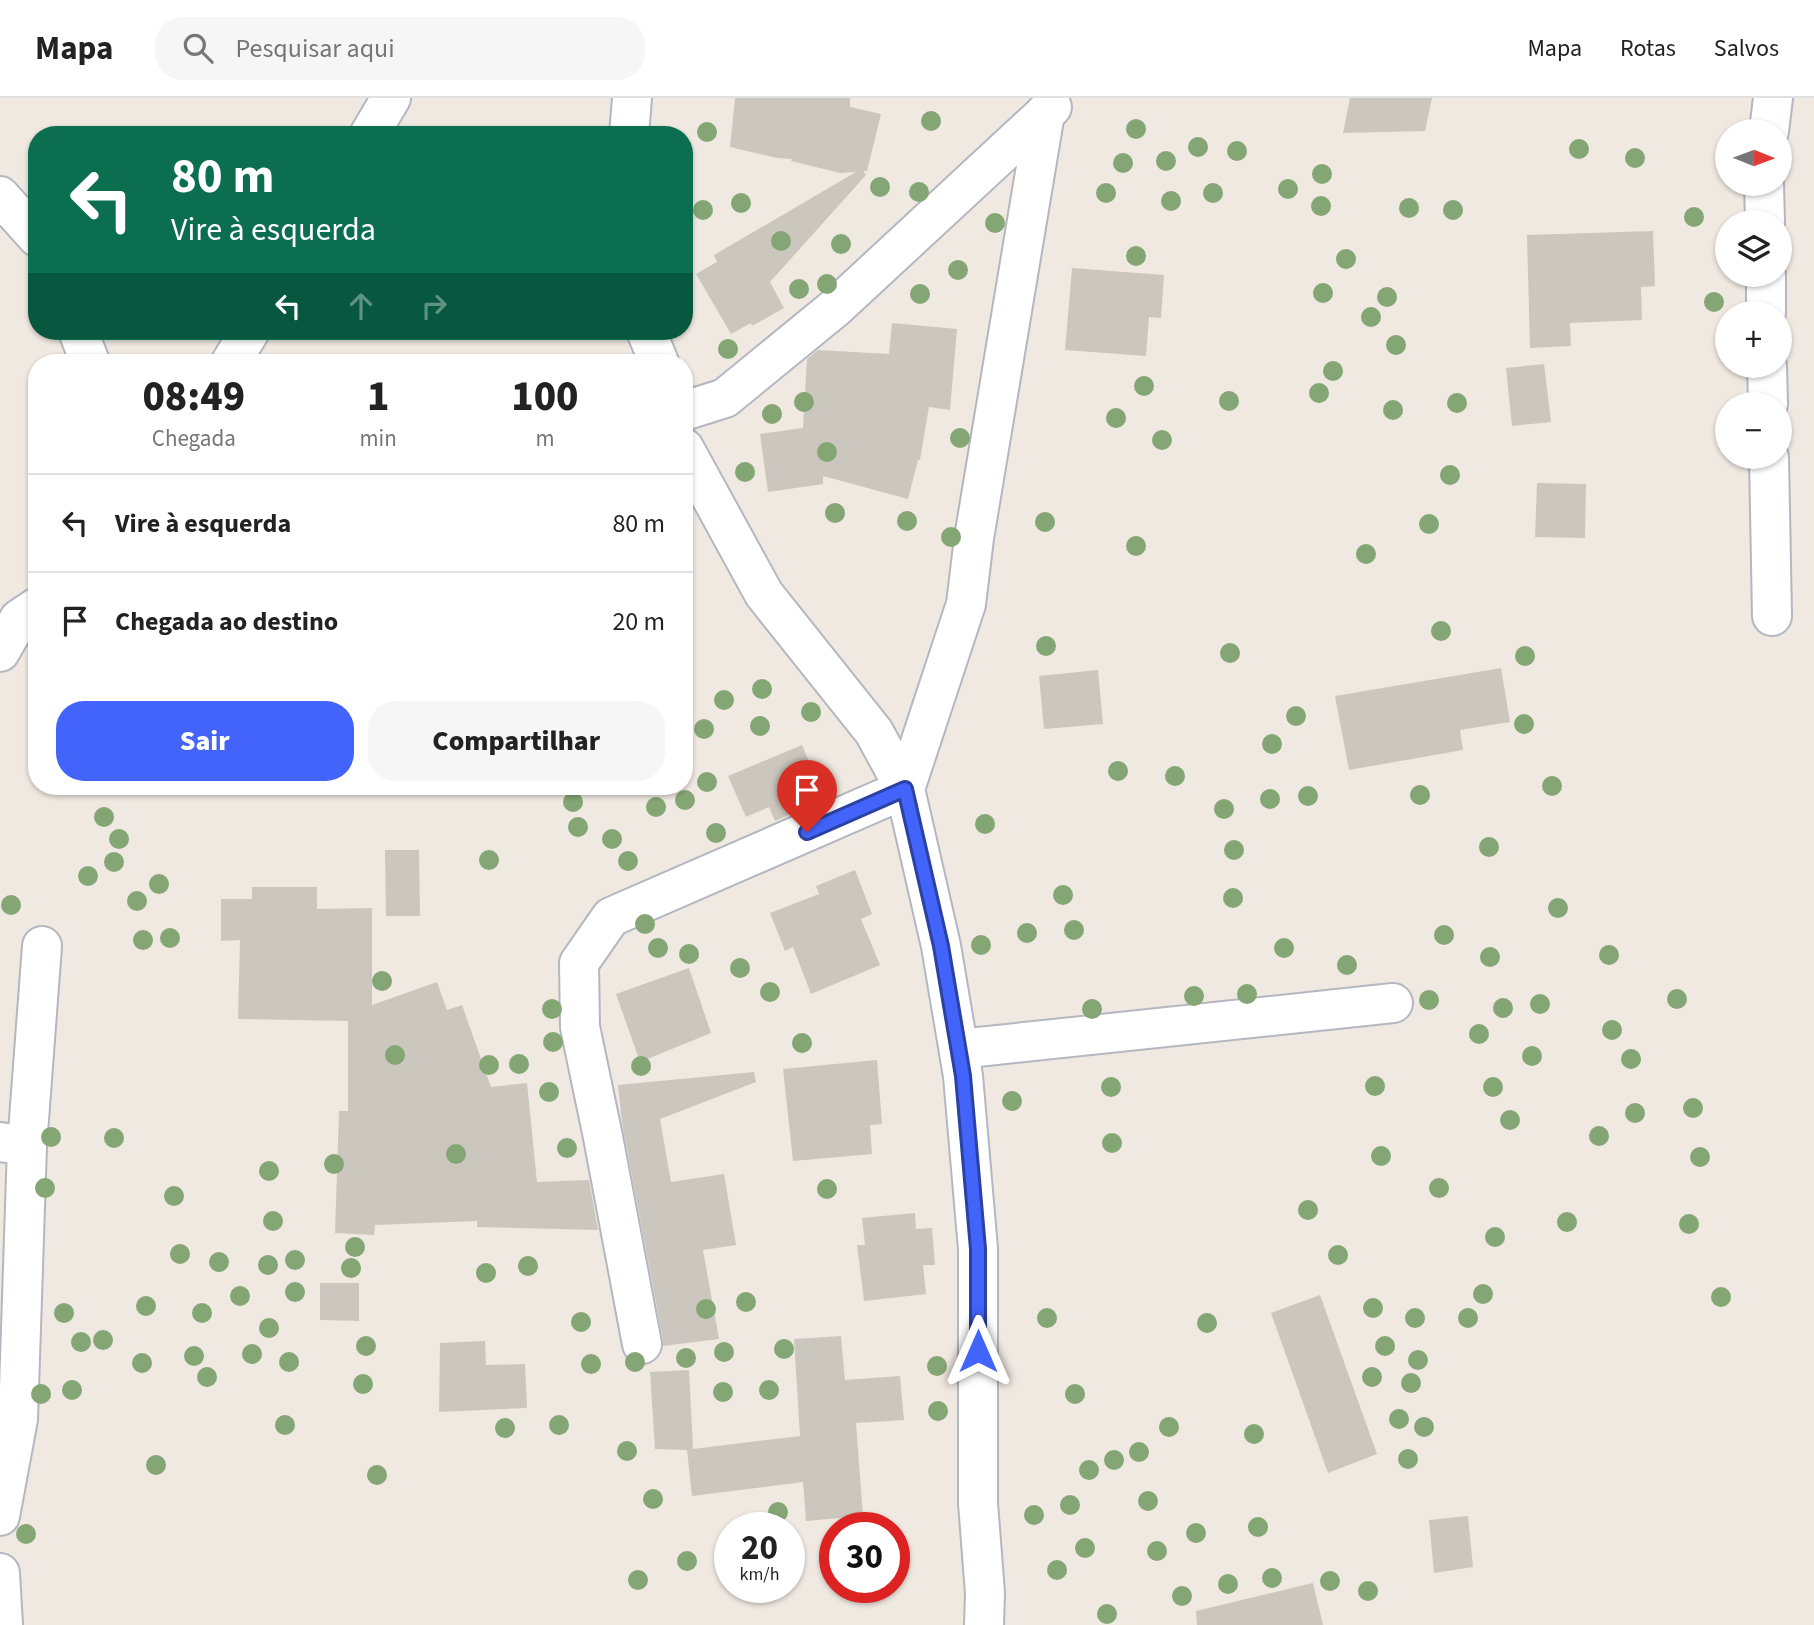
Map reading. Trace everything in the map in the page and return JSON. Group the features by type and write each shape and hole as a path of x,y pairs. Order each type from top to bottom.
{"street":[{"path":"374,126 391,98"},
{"path":"630,126 632,98"},
{"path":"1770,119 1773,98"},
{"path":"693,408 725,398 835,308 1053,106"},
{"path":"642,1344 580,1027 579,962 611,917 905,789 966,604 974,538 1053,106"},
{"path":"0,196 28,227"},
{"path":"693,464 764,594 874,732 905,789 941,946 963,1076 978,1249 978,1503 985,1593 984,1625"},
{"path":"1769,469 1772,616"},
{"path":"0,652 19,620 28,614"},
{"path":"0,1517 18,1419 14,1144 42,946"},
{"path":"959,1049 1393,1003"},
{"path":"0,1573 3,1625"}],"building":[{"path":"735,98 850,98 850,107 881,114 867,171 863,171 866,175 770,282 784,308 731,334 696,274 717,262 714,255 856,172 840,173 791,161 792,159 730,147"},
{"path":"1350,98 1432,98 1425,131 1343,133"},
{"path":"1653,231 1655,286 1641,287 1642,320 1570,323 1571,346 1530,348 1527,235"},
{"path":"1072,268 1164,275 1161,318 1149,317 1146,356 1065,350"},
{"path":"892,323 957,329 950,410 929,407 920,460 908,499 823,476 823,484 768,492 760,434 803,428 807,359 818,350 889,354"},
{"path":"1544,364 1551,422 1512,426 1506,368"},
{"path":"1537,483 1586,484 1585,538 1535,537"},
{"path":"1501,668 1510,722 1460,730 1463,750 1349,770 1335,696"},
{"path":"1098,670 1103,724 1044,729 1039,676"},
{"path":"802,745 817,780 805,785 813,804 775,821 769,807 746,817 728,776"},
{"path":"385,850 419,850 420,916 386,916"},
{"path":"855,870 872,914 861,919 880,965 811,994 793,947 785,951 770,913 819,894 816,886"},
{"path":"252,887 317,887 317,909 372,908 372,1005 437,982 447,1010 462,1005 491,1087 527,1083 537,1182 589,1180 598,1230 477,1227 477,1221 375,1225 374,1235 335,1233 339,1111 348,1111 348,1021 238,1019 240,940 221,941 221,899 252,899"},
{"path":"689,968 711,1033 640,1062 616,994"},
{"path":"877,1060 882,1124 870,1125 872,1154 793,1161 783,1069"},
{"path":"754,1072 756,1082 660,1119 671,1182 724,1174 736,1245 703,1250 719,1339 663,1346 622,1123 618,1085"},
{"path":"915,1213 916,1229 932,1228 935,1265 923,1265 926,1294 864,1301 857,1245 865,1245 862,1218"},
{"path":"320,1283 359,1283 359,1321 320,1320"},
{"path":"1320,1295 1377,1454 1328,1473 1271,1313"},
{"path":"841,1336 845,1380 900,1376 904,1420 856,1423 863,1512 819,1512 819,1520 806,1521 803,1482 692,1496 687,1450 655,1449 650,1372 689,1370 693,1449 800,1436 794,1339"},
{"path":"485,1341 486,1365 525,1364 527,1408 439,1412 440,1343"},
{"path":"1468,1516 1473,1567 1434,1573 1429,1520"},
{"path":"1313,1583 1323,1625 1197,1625 1196,1611"}],"route":[{"path":"807,832 905,789 941,946 963,1076 978,1249 978,1351"}]}
